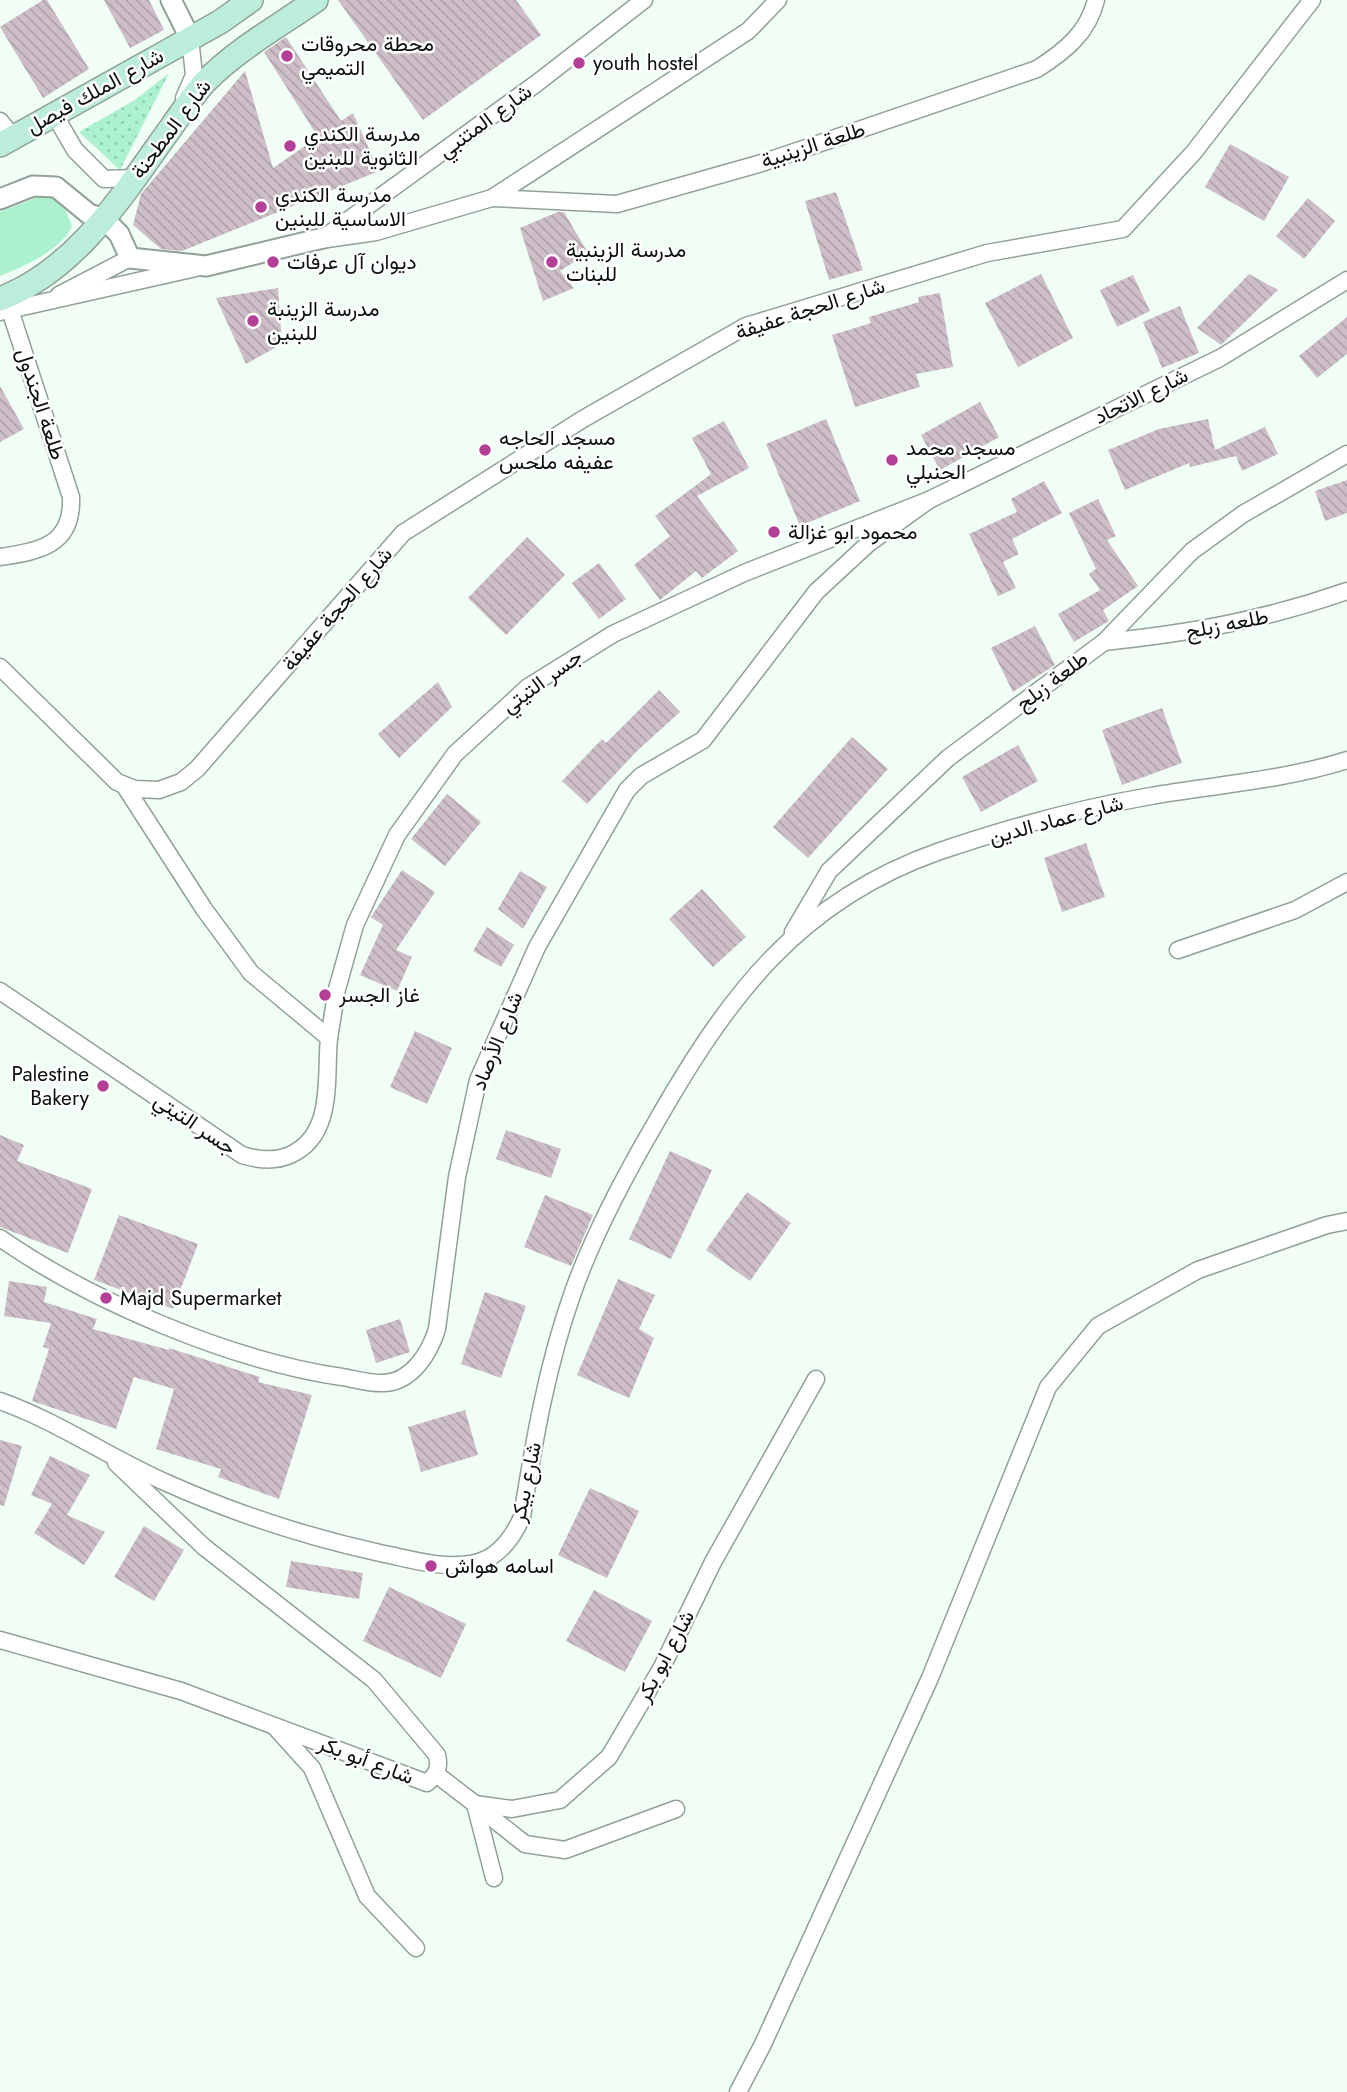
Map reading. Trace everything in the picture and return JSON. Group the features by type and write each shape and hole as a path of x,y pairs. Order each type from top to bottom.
{"main road":[{"path":"190,38 251,0"},
{"name":"شارع المطحنة","path":"104,219 204,83 316,0"},
{"name":"شارع الملك فيصل","path":"4,135 54,114 190,38"},
{"path":"3,307 20,291 70,256 104,219"}],"street":[{"path":"170,129 194,75 190,38 171,0"},
{"name":"شارع المتنبي","path":"323,238 537,83 644,0"},
{"path":"39,306 130,258 160,264 206,266 323,238 376,232 492,198 748,31 778,0"},
{"name":"طلعة الزينبية","path":"492,198 617,204 762,163 1037,69 1070,46 1088,25 1096,0"},
{"name":"شارع الحجة عفيفة","path":"124,785 159,790 181,782 197,769 403,533 583,419 746,326 987,253 1123,229 1194,152 1312,0"},
{"path":"54,114 75,150 104,178 134,178"},
{"path":"0,199 33,186 56,187 89,214 104,219 119,234 130,258"},
{"path":"3,307 39,306 323,238"},
{"name":"شارع الاتحاد","path":"929,500 1220,358 1347,280"},
{"name":"طلعة الجندول","path":"0,557 34,552 52,544 68,524 71,497 3,307"},
{"name":"طلعة زبلح","path":"788,940 829,871 948,758 1104,642 1192,551 1243,514 1347,454"},
{"name":"جسر التيتي","path":"0,991 231,1149 252,1158 286,1157 313,1137 323,1117 329,1039 345,956 381,864 434,780 502,708 555,667 613,635 744,573 929,500"},
{"name":"شارع الأرصاد","path":"0,1238 29,1258 167,1327 286,1366 386,1383 411,1371 428,1353 437,1329 457,1177 478,1080 537,947 626,790 641,776 703,740 816,592 869,543 929,500"},
{"name":"طلعه زبلح","path":"1104,642 1189,634 1283,613 1347,592"},
{"path":"0,667 124,785 204,909 251,973 329,1039"},
{"name":"شارع عماد الدين","path":"788,940 862,886 940,851 1075,811 1274,777 1347,760"},
{"path":"1178,950 1295,910 1347,882"},
{"name":"شارع بيكر","path":"0,1401 54,1423 165,1483 217,1504 343,1544 452,1566 477,1563 498,1552 514,1534 522,1517 551,1363 573,1291 599,1230 633,1161 699,1046 738,993 788,940"},
{"path":"738,2092 764,2044 930,1678 1048,1387 1098,1326 1186,1276 1327,1224 1347,1221"},
{"name":"شارع ابو بكر","path":"436,1774 475,1804 512,1809 561,1800 608,1757 662,1667 713,1562 816,1379"},
{"name":"شارع أبو بكر","path":"0,1640 181,1690 428,1783 436,1774 439,1764 437,1755 374,1679 204,1547 102,1449"},
{"path":"274,1725 312,1768 367,1896 416,1948"},
{"path":"475,1804 525,1844 565,1850 676,1808"},
{"path":"475,1804 494,1878"}],"green space":[{"path":"169,73 120,170 79,132 135,100"},
{"path":"43,195 61,199 72,226 51,250 0,276 0,212"}],"building":[{"path":"47,0 89,69 43,98 0,27"},
{"path":"104,0 149,0 164,30 130,48"},
{"path":"338,0 516,0 541,35 423,120"},
{"path":"286,37 341,121 353,113 379,171 182,251 161,249 133,225 141,194 245,71 273,168 318,137 264,52"},
{"path":"1230,144 1289,177 1264,221 1205,187"},
{"path":"836,192 863,270 829,280 805,201"},
{"path":"1308,198 1335,221 1304,259 1276,236"},
{"name":"مدرسة الزينبية للبنات","path":"564,212 588,253 560,271 574,288 543,301 520,228"},
{"path":"1041,274 1073,338 1018,367 985,303"},
{"path":"1249,274 1278,290 1221,345 1197,328"},
{"path":"1133,275 1150,311 1117,327 1100,290"},
{"name":"مدرسة الزينبة للبنين","path":"278,288 282,344 246,364 216,298"},
{"path":"940,293 953,367 916,374 920,387 855,407 832,335 871,323 869,317 919,302 918,297"},
{"path":"1180,306 1199,353 1162,368 1143,322"},
{"path":"1347,317 1347,354 1317,378 1299,356"},
{"path":"0,386 24,429 0,442"},
{"path":"980,402 999,437 940,470 921,435"},
{"path":"826,419 860,501 800,526 766,444"},
{"path":"1208,419 1215,450 1265,427 1278,454 1242,471 1236,456 1190,467 1189,463 1125,490 1108,450 1159,429"},
{"path":"724,421 749,468 697,496 738,551 702,578 696,571 660,600 634,565 670,536 655,516 711,474 692,438"},
{"path":"1347,480 1347,513 1325,521 1315,491"},
{"path":"1044,481 1062,513 1012,539 1019,554 1003,562 1016,588 998,596 969,534 1017,512 1011,499"},
{"path":"1098,499 1116,536 1107,540 1138,586 1103,610 1109,621 1074,642 1058,614 1100,590 1089,574 1096,569 1069,513"},
{"path":"527,537 565,575 506,635 468,598"},
{"path":"599,563 626,599 599,619 572,583"},
{"path":"1035,626 1055,665 1013,692 991,648"},
{"path":"438,682 452,707 399,758 378,734"},
{"path":"659,690 680,712 637,751 587,804 562,781 602,739 606,743"},
{"path":"1162,708 1182,763 1122,785 1102,730"},
{"path":"852,737 888,769 808,858 773,827"},
{"path":"1018,745 1038,781 981,812 962,777"},
{"path":"447,794 481,822 445,866 411,839"},
{"path":"1086,843 1105,897 1062,912 1044,858"},
{"path":"402,870 435,892 396,950 412,957 397,991 360,975 383,925 371,917"},
{"path":"520,871 547,887 523,929 498,909"},
{"path":"702,889 746,937 713,967 669,919"},
{"path":"487,927 514,945 501,967 473,951"},
{"path":"415,1031 452,1048 427,1104 390,1087"},
{"path":"506,1130 561,1149 551,1178 496,1159"},
{"path":"0,1135 24,1145 17,1161 92,1189 68,1253 0,1227"},
{"path":"670,1151 712,1170 671,1259 629,1239"},
{"path":"747,1192 791,1223 750,1281 706,1250"},
{"path":"545,1195 593,1215 571,1266 524,1247"},
{"path":"119,1215 198,1244 173,1309 94,1280"},
{"path":"618,1279 655,1295 639,1329 654,1338 629,1398 577,1375"},
{"path":"9,1281 47,1287 44,1302 97,1319 93,1329 169,1348 260,1377 258,1382 312,1395 279,1499 218,1477 221,1469 156,1449 174,1389 134,1377 116,1429 32,1401 49,1349 43,1347 51,1323 4,1316"},
{"path":"485,1292 526,1306 501,1378 461,1364"},
{"path":"400,1319 410,1352 376,1363 366,1330"},
{"path":"465,1410 478,1455 421,1472 408,1427"},
{"path":"0,1440 22,1446 4,1506 0,1505"},
{"path":"50,1456 90,1475 67,1515 105,1532 84,1565 34,1533 52,1504 31,1495"},
{"path":"590,1488 639,1511 607,1578 558,1555"},
{"path":"144,1526 184,1550 154,1601 114,1577"},
{"path":"291,1561 363,1573 359,1599 286,1587"},
{"path":"389,1587 466,1624 441,1678 363,1641"},
{"path":"594,1590 652,1621 625,1672 566,1641"}],"place":[{"name":"محطة محروقات التميمي","path":"287,56"},
{"name":"youth hostel","path":"579,63"},
{"name":"مدرسة الكندي الثانوية للبنين","path":"290,146"},
{"name":"مدرسة الكندي الاساسية للبنين","path":"261,207"},
{"name":"ديوان آل عرفات","path":"273,262"},
{"name":"مدرسة الزينبية للبنات","path":"552,262"},
{"name":"مدرسة الزينبة للبنين","path":"253,321"},
{"name":"مسجد الحاجه عفيفه ملحس","path":"485,450"},
{"name":"مسجد محمد الحنبلي","path":"892,460"},
{"name":"محمود ابو غزالة","path":"774,532"},
{"name":"غاز الجسر","path":"325,995"},
{"name":"Palestine Bakery","path":"103,1086"},
{"name":"Majd Supermarket","path":"106,1298"},
{"name":"اسامه هواش","path":"431,1566"}]}
